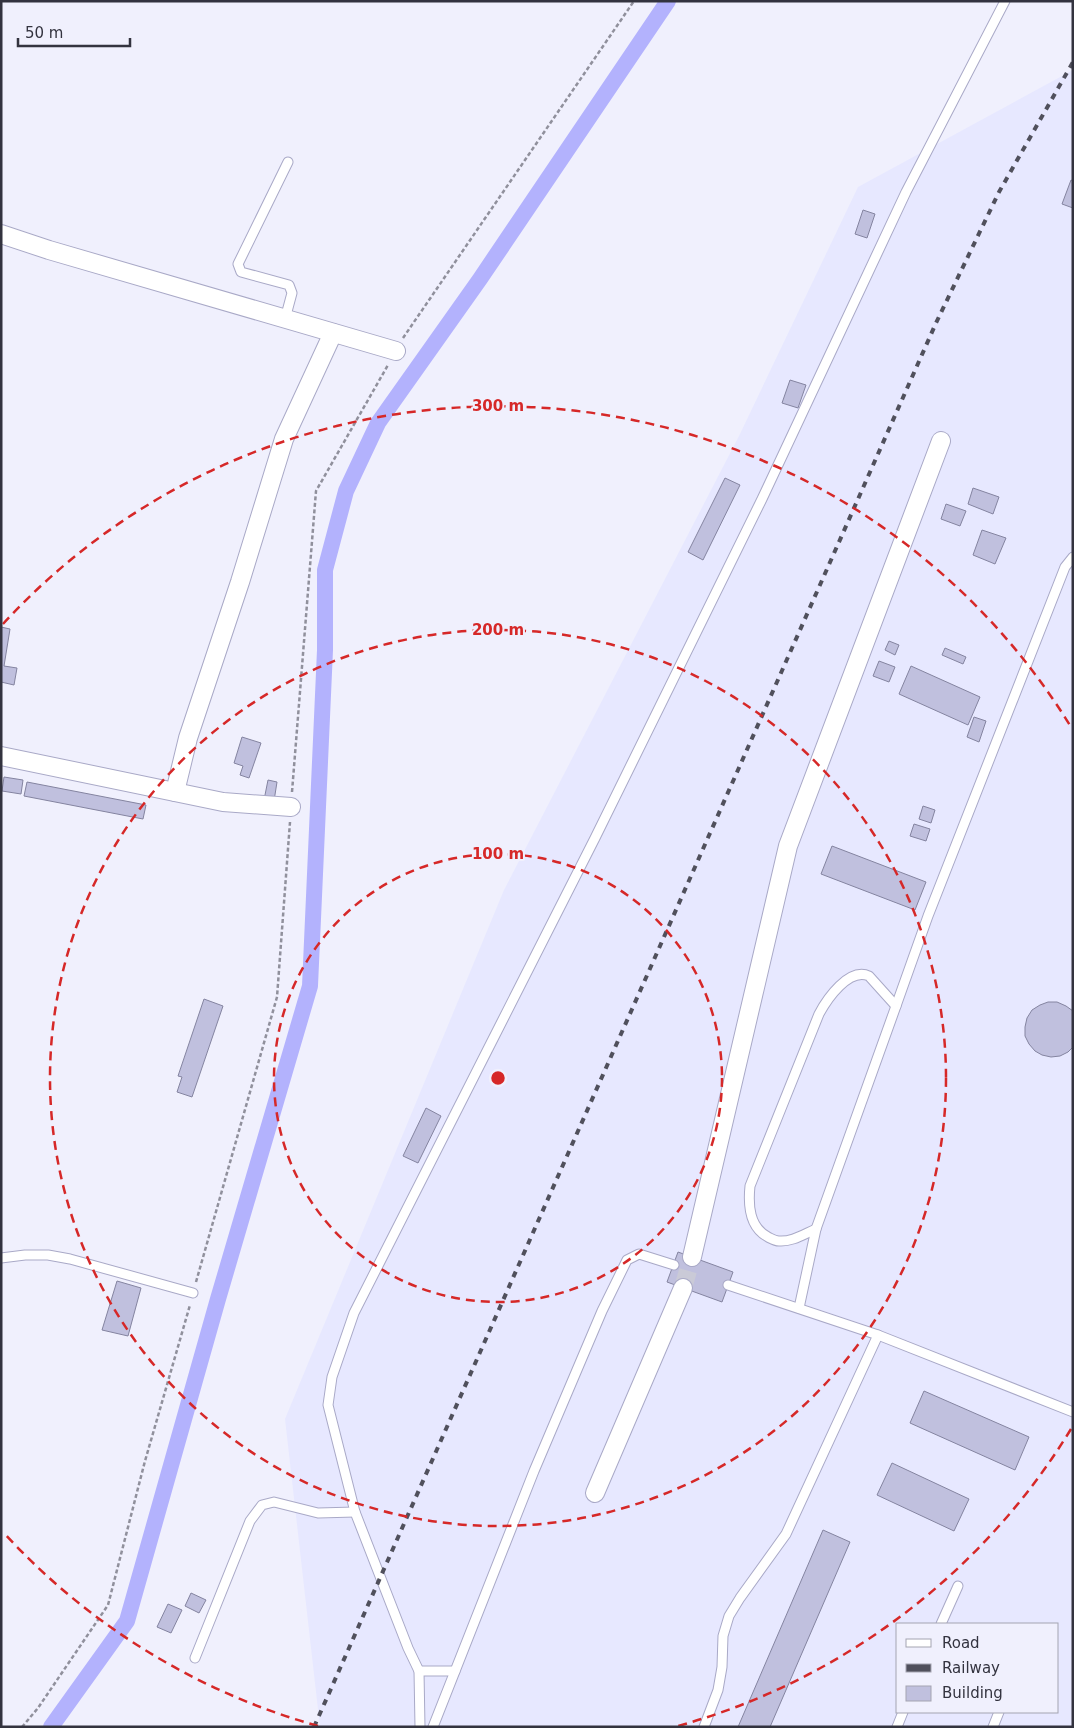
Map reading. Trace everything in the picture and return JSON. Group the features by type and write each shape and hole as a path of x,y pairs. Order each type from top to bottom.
{"street":[{"path":"1,234 49,250 396,351"},
{"path":"175,792 188,738 284,439 333,333"},
{"path":"692,1257 788,846 942,441"},
{"path":"1,756 223,802 291,807"},
{"path":"595,1493 683,1288"}],"lane":[{"path":"420,1727 419,1671 354,1512 328,1405 332,1377 354,1313 595,838 762,499 906,192 1005,1"},
{"path":"285,319 292,294 289,285 241,272 238,264 288,162"},
{"path":"799,1308 816,1229 928,916 1065,566 1073,557"},
{"path":"816,1229 792,1240 777,1242 765,1236 756,1226 750,1215 748,1200 750,1186 827,998 852,977 865,974 896,1006"},
{"path":"1,1258 25,1254 48,1255 70,1259 193,1293"},
{"path":"433,1727 534,1471 602,1311 627,1260 639,1254 674,1266"},
{"path":"728,1284 878,1335 1073,1412"},
{"path":"704,1727 718,1690 722,1667 723,1636 729,1616 786,1534 878,1335"},
{"path":"195,1658 250,1521 262,1505 274,1502 318,1513 354,1512"},
{"path":"941,1623 958,1586"},
{"path":"419,1671 455,1671"},
{"path":"897,1727 903,1713"},
{"path":"993,1727 999,1713"}],"path":[{"path":"22,1727 38,1708 108,1605 145,1461 277,997 316,491 396,351 634,1"}],"shaded area":[{"path":"1073,70 1073,1727 320,1727 285,1419 504,890 739,436 858,187"}],"building":[{"path":"1071,180 1073,181 1073,208 1062,204"},
{"path":"863,210 875,214 867,238 855,234"},
{"path":"790,380 806,385 798,408 782,403"},
{"path":"725,478 740,485 703,560 688,552"},
{"path":"973,488 999,497 993,514 968,504"},
{"path":"946,504 966,511 960,526 941,519"},
{"path":"982,530 1006,538 995,564 973,555"},
{"path":"1,627 10,629 4,666 17,668 14,685 1,682"},
{"path":"889,641 899,645 895,655 885,650"},
{"path":"945,648 966,657 963,664 942,655"},
{"path":"879,661 895,667 889,682 873,676"},
{"path":"911,666 980,697 968,725 899,694"},
{"path":"974,717 986,721 979,742 967,737"},
{"path":"242,737 261,743 249,778 240,775 243,766 234,763"},
{"path":"4,777 23,780 21,794 2,791"},
{"path":"268,780 277,782 274,801 264,800"},
{"path":"27,782 146,805 143,819 24,796"},
{"path":"923,806 935,810 931,823 919,819"},
{"path":"914,824 930,829 926,841 910,836"},
{"path":"832,846 926,882 915,910 821,874"},
{"path":"204,999 223,1006 192,1097 177,1092 182,1077 178,1076"},
{"path":"1048,1002 1057,1002 1073,1011 1073,1047 1060,1056 1051,1057 1035,1051 1025,1036 1027,1018 1032,1010"},
{"path":"426,1108 441,1116 418,1163 403,1156"},
{"path":"678,1252 733,1272 722,1302 667,1282"},
{"path":"117,1281 141,1288 128,1336 102,1330"},
{"path":"924,1391 1029,1437 1015,1470 910,1423"},
{"path":"892,1463 969,1499 954,1531 877,1495"},
{"path":"823,1530 850,1542 770,1727 738,1727"},
{"path":"191,1593 206,1600 199,1613 185,1606"},
{"path":"168,1604 182,1610 171,1633 157,1627"}],"waterway":[{"path":"51,1727 127,1621 218,1299 310,986 325,650 325,570 346,491 378,423 480,279 668,1"}],"tunnel":[{"path":"683,1288 692,1257"}],"railway":[{"path":"314,1727 936,323 999,192 1073,62"}]}
